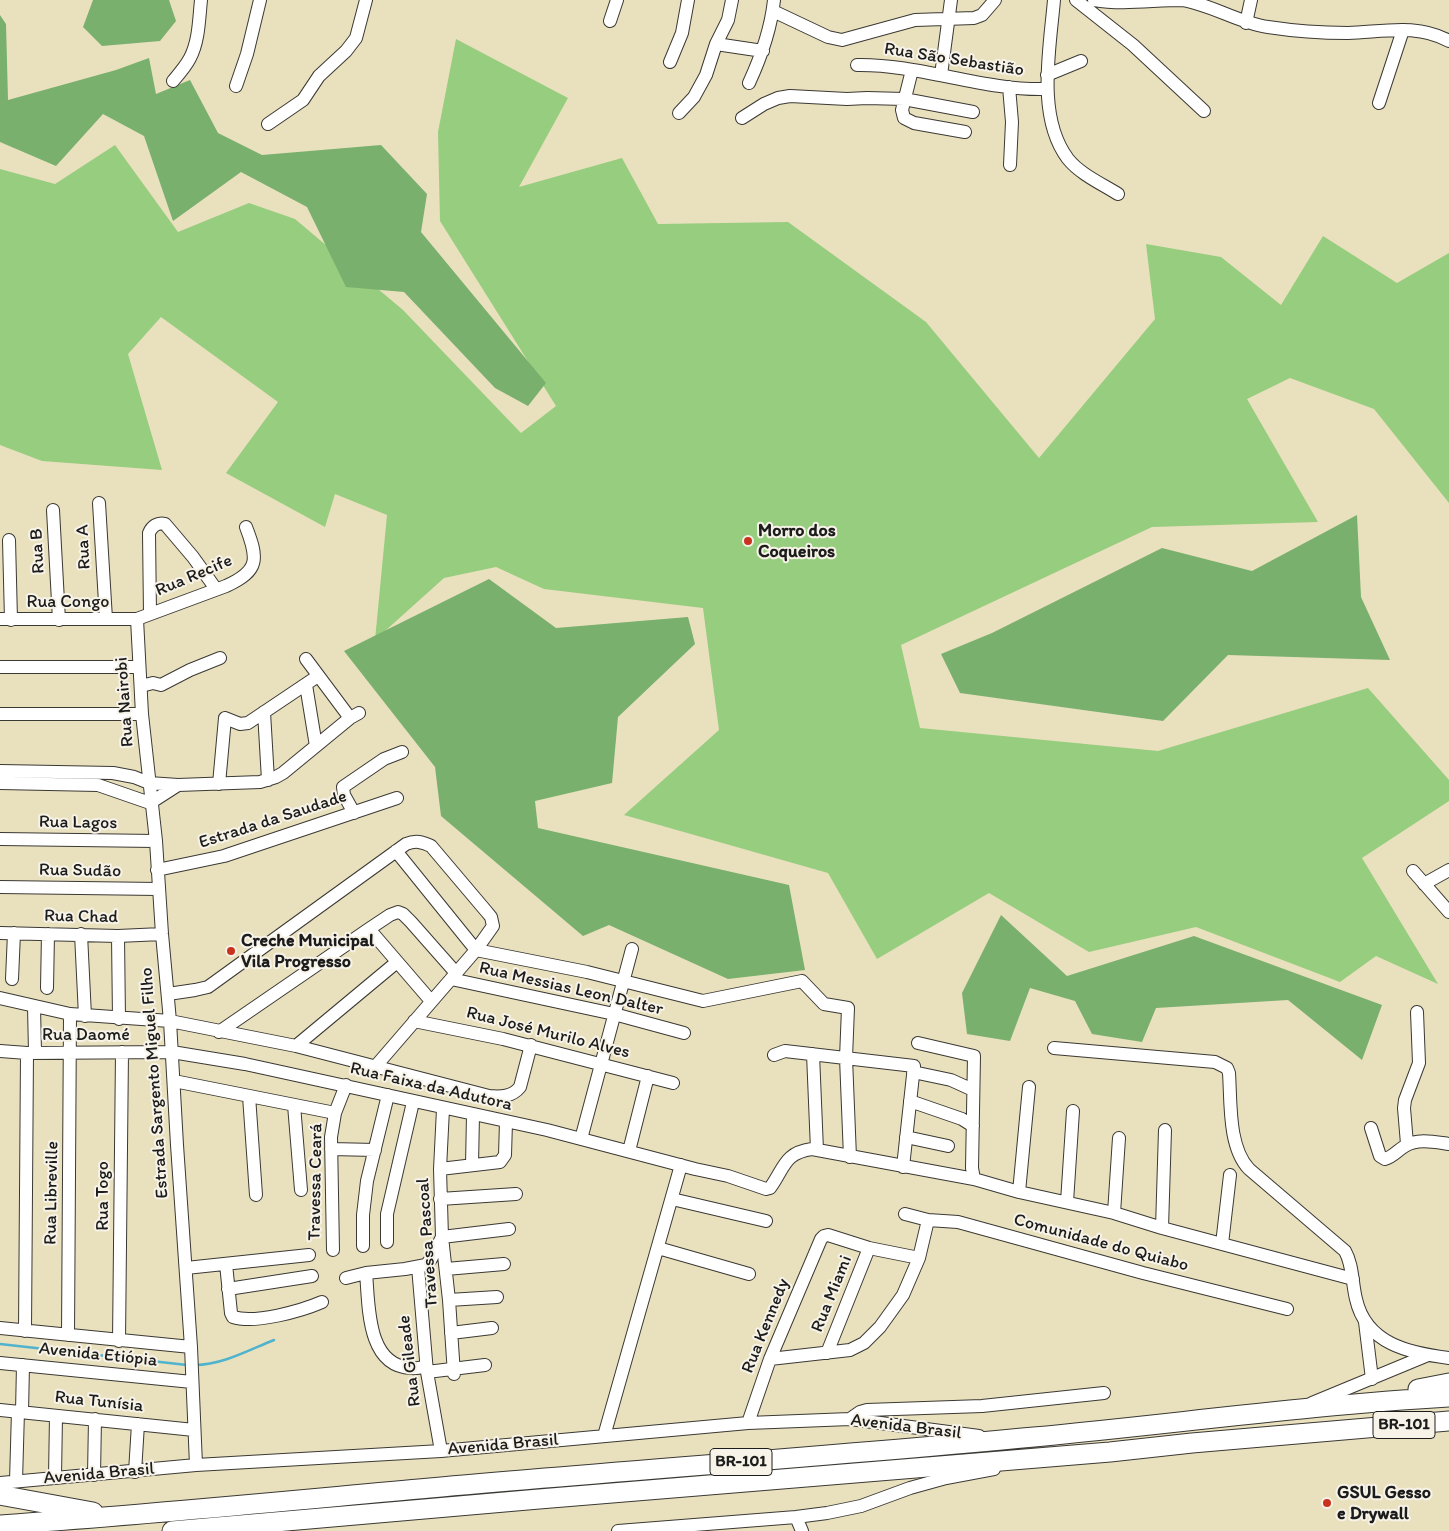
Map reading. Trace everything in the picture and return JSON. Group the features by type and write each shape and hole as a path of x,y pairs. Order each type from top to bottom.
{"highway":[{"path":"1364,1402 1449,1383"},
{"name":"Avenida Brasil","path":"0,1525 119,1517 450,1486 1004,1440 1364,1402 1449,1397"},
{"name":"Avenida Brasil","path":"172,1531 1449,1421"},
{"path":"1360,1429 1399,1434 1449,1434"},
{"path":"0,1495 119,1517"},
{"path":"239,1531 264,1523"}],"street":[{"path":"173,81 192,54 197,38 201,0"},
{"path":"236,86 247,54 260,0"},
{"path":"268,124 303,100 315,80 346,51 356,38 366,0"},
{"path":"610,20 617,0"},
{"path":"670,62 682,32 687,0"},
{"path":"679,112 694,97 702,85 716,44 728,20 732,0"},
{"path":"941,75 951,0"},
{"path":"750,83 762,51 773,5 828,36 842,40 915,20 974,18 982,15 995,0"},
{"path":"1054,0 1047,75 1051,120 1068,160 1080,170 1118,194"},
{"path":"1076,0 1133,45 1204,111"},
{"path":"1094,0 1116,2 1180,0 1191,2 1246,23 1268,28 1345,33 1403,30 1426,32 1449,41"},
{"path":"1246,23 1250,0"},
{"path":"1379,103 1403,30"},
{"path":"716,44 762,51"},
{"path":"1047,75 1081,60"},
{"name":"Rua São Sebastião","path":"857,65 887,66 1009,87 1047,89"},
{"path":"912,70 902,110 904,118 914,123 965,132"},
{"path":"1009,87 1012,122 1010,166"},
{"path":"742,118 764,104 778,98 790,96 904,100 973,112"},
{"name":"Rua A","path":"99,503 106,620"},
{"name":"Rua B","path":"53,510 59,620"},
{"path":"150,614 150,533 157,524 165,524 176,536 216,589"},
{"name":"Rua Recife","path":"137,619 238,581 254,564 254,550 246,527"},
{"path":"6,620 5,556 9,540"},
{"name":"Rua Congo","path":"6,620 137,619"},
{"name":"Rua Nairobi","path":"137,619 142,714 149,783"},
{"path":"141,686 153,683 160,685 220,658"},
{"path":"0,771 113,773 134,777 149,783 178,785 260,782 268,780 283,773 354,715 318,676 306,659"},
{"path":"0,667 139,667"},
{"path":"220,784 225,718 244,724 318,676"},
{"path":"306,685 316,746"},
{"path":"264,712 268,780"},
{"path":"0,714 142,714"},
{"path":"354,812 344,795 344,787 384,759 402,752"},
{"path":"0,782 98,785 150,803 178,785"},
{"name":"Estrada Sargento Miguel Filho","path":"149,783 156,841 158,889 170,1022 191,1346 196,1465"},
{"name":"Estrada da Saudade","path":"157,870 224,856 397,798"},
{"name":"Rua Lagos","path":"0,839 156,841"},
{"path":"168,994 208,987 406,844 415,841 423,842 431,846 486,911 491,917 494,926 476,950 375,1067"},
{"path":"396,851 476,950 552,964 703,1001 802,981 824,1004 848,1008 846,1058 850,1157"},
{"path":"1424,884 1449,870"},
{"path":"1413,871 1449,912"},
{"name":"Rua Sudão","path":"0,887 158,889"},
{"path":"219,1032 369,929 398,912 411,922 453,976"},
{"path":"369,929 431,1001"},
{"name":"Rua Chad","path":"0,933 118,936 162,934"},
{"path":"12,979 14,933"},
{"path":"47,988 48,934"},
{"path":"81,934 85,1016"},
{"path":"118,936 119,1019"},
{"path":"581,1139 632,949"},
{"path":"296,1046 397,962"},
{"name":"Rua Messias Leon Dalter","path":"453,976 614,1014 684,1033"},
{"name":"Rua Faixa da Adutora","path":"0,998 70,1014 170,1022 296,1046 489,1096 508,1096 520,1087 531,1045"},
{"path":"25,1331 31,1052 34,1007"},
{"path":"1407,1144 1405,1100 1419,1063 1417,1012"},
{"name":"Rua Libreville","path":"68,1335 70,1014"},
{"name":"Rua José Murilo Alves","path":"414,1021 531,1045 673,1082"},
{"path":"918,1043 974,1056 972,1126 972,1168 974,1179"},
{"path":"1054,1048 1215,1062 1227,1068 1234,1138 1238,1155 1249,1169 1345,1251 1348,1256 1359,1311 1370,1329 1388,1342 1401,1348 1449,1358"},
{"path":"774,1055 785,1051 914,1066 903,1166"},
{"name":"Rua Daomé","path":"0,1052 172,1052"},
{"name":"Rua Togo","path":"119,1341 122,1052"},
{"name":"Rua Faixa da Adutora","path":"172,1052 245,1064 346,1085 413,1102 581,1139 728,1176 766,1189 770,1188 790,1156 798,1151 817,1150"},
{"path":"813,1054 817,1150 974,1179 1019,1192 1114,1213 1162,1228 1353,1279"},
{"path":"914,1072 951,1080 973,1090"},
{"path":"629,1151 648,1076"},
{"path":"174,1081 335,1113"},
{"name":"Travessa Ceará","path":"333,1250 332,1126 346,1085"},
{"name":"Travessa Pascoal","path":"445,1085 440,1107 440,1199 454,1372"},
{"path":"1019,1192 1029,1087"},
{"path":"363,1246 365,1200 388,1095"},
{"path":"248,1096 256,1195"},
{"path":"910,1101 962,1119 972,1126"},
{"path":"387,1242 387,1214 413,1102"},
{"path":"294,1105 302,1190"},
{"path":"1067,1202 1073,1111"},
{"path":"472,1165 473,1115"},
{"path":"440,1169 500,1162 504,1155 506,1122"},
{"path":"1371,1128 1382,1158 1387,1159 1407,1144 1419,1141 1449,1144"},
{"path":"1162,1228 1165,1130"},
{"path":"906,1137 948,1146"},
{"path":"1114,1213 1119,1138"},
{"path":"331,1150 375,1150"},
{"path":"604,1436 681,1165"},
{"path":"1222,1244 1230,1175"},
{"path":"440,1199 516,1194"},
{"path":"672,1198 766,1221"},
{"name":"Comunidade do Quiabo","path":"905,1214 928,1220 958,1222 1143,1273 1287,1309"},
{"path":"770,1359 850,1350 864,1343 874,1334 903,1295 920,1253 928,1220"},
{"path":"346,1278 366,1273 426,1265 442,1237 509,1229"},
{"name":"Rua Kennedy","path":"748,1423 770,1359 819,1243 824,1236 828,1235 869,1248"},
{"path":"658,1248 749,1274"},
{"path":"869,1248 920,1253"},
{"name":"Rua Miami","path":"827,1353 869,1248"},
{"path":"186,1268 308,1255"},
{"path":"226,1264 233,1317 280,1315 306,1309 322,1302"},
{"path":"446,1269 504,1264"},
{"name":"Rua Gileade","path":"418,1267 427,1369 441,1451"},
{"name":"Rua Gileade","path":"366,1273 371,1330 379,1348 390,1361 396,1364 411,1368 427,1369"},
{"path":"228,1289 312,1276"},
{"path":"449,1300 497,1297"},
{"path":"1365,1322 1372,1379"},
{"name":"Avenida Etiópia","path":"0,1328 119,1341 191,1346"},
{"path":"451,1334 492,1328"},
{"path":"1296,1410 1428,1355"},
{"name":"Avenida Etiópia","path":"0,1362 23,1365 192,1371"},
{"path":"427,1369 454,1372 485,1364"},
{"path":"16,1481 23,1365"},
{"path":"850,1418 867,1410 982,1406 1104,1393"},
{"name":"Rua Tunísia","path":"0,1410 194,1430"},
{"path":"54,1477 56,1416"},
{"name":"Avenida Brasil","path":"0,1483 196,1465 441,1451 748,1423 850,1418 1004,1440"},
{"path":"94,1475 96,1420"},
{"path":"135,1472 138,1424"},
{"name":"Avenida Brasil","path":"618,1531 827,1513 861,1506 910,1488 946,1478 1052,1456"},
{"path":"796,1517 802,1531"}],"green space":[{"path":"93,0 169,0 176,21 160,41 102,46 83,27"},
{"path":"0,15 6,24 8,100 116,70 149,58 156,94 190,80 218,133 262,155 381,145 427,194 421,232 546,383 528,406 495,388 404,292 346,287 307,207 241,172 173,221 144,136 103,114 56,166 0,142"},
{"path":"456,39 568,98 519,187 622,158 658,224 788,222 926,322 1039,458 1155,319 1146,244 1221,257 1281,305 1323,236 1397,283 1449,253 1449,503 1374,409 1290,378 1247,399 1318,522 1152,527 901,645 920,728 1158,751 1368,688 1449,780 1449,801 1362,858 1438,984 1376,956 1340,982 1196,927 1089,952 989,893 877,959 828,873 624,815 719,730 703,608 544,589 496,567 444,578 375,640 387,515 335,494 325,527 226,473 278,402 161,317 128,354 162,470 42,461 0,445 0,169 55,184 115,145 178,232 249,203 295,219 403,310 521,433 556,406 440,221 438,132"},
{"path":"1357,515 1361,597 1390,660 1228,655 1163,721 960,693 941,654 992,633 1162,548 1252,571"},
{"path":"489,579 556,628 688,617 695,644 618,717 612,783 535,801 538,828 789,885 805,970 728,979 609,925 583,936 441,816 435,767 344,651"},
{"path":"1001,915 1067,976 1194,936 1382,1005 1362,1060 1288,1000 1156,1008 1142,1042 1092,1034 1075,1001 1030,988 1010,1041 967,1034 962,993"}],"waterway":[{"path":"195,1365 225,1360 274,1340"},
{"path":"0,1344 187,1365"}],"place":[{"name":"Morro dos Coqueiros","path":"748,541"},
{"name":"Creche Municipal Vila Progresso","path":"231,951"},
{"name":"GSUL Gesso e Drywall","path":"1327,1503"}]}
